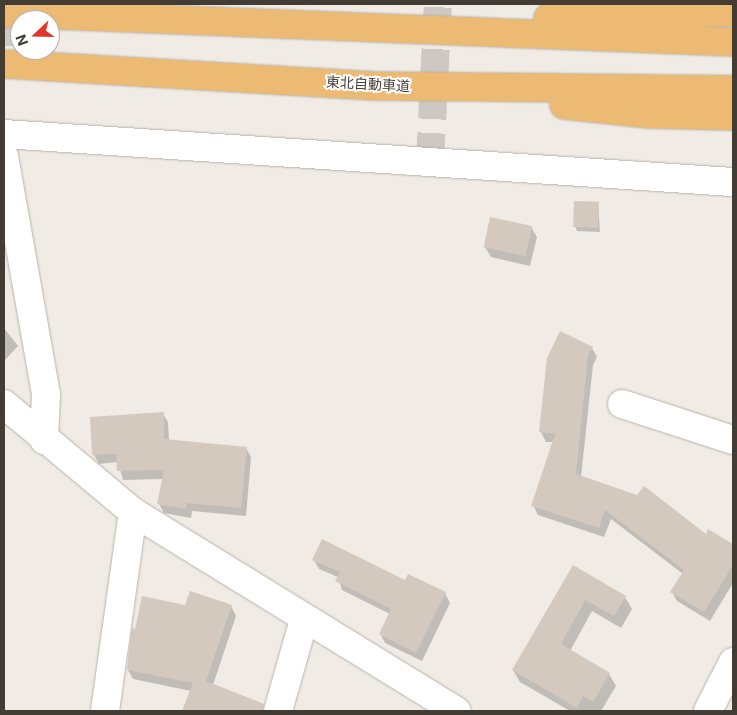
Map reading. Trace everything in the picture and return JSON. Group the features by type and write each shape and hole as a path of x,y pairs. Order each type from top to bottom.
{"highway":[{"path":"319,26 733,12"},
{"path":"4,14 733,42"},
{"name":"東北自動車道","path":"4,64 378,86 733,90"},
{"path":"378,86 650,114 733,116"}],"street":[{"path":"4,134 733,182"},
{"path":"4,156 46,394 44,440"},
{"path":"4,404 44,440 133,512 304,620 457,711"},
{"path":"622,404 733,440"},
{"path":"106,711 133,512"},
{"path":"278,711 304,620"},
{"path":"708,711 733,662"}],"building":[{"path":"574,201 599,202 598,228 573,227"},
{"path":"490,217 532,226 526,256 484,247"},
{"path":"560,331 593,347 588,355 576,474 637,495 644,486 706,534 708,529 733,544 733,565 704,612 670,592 684,570 605,510 599,528 531,506 555,434 539,432 547,358"},
{"path":"164,412 164,439 247,447 241,508 187,503 186,509 157,504 164,470 117,471 116,454 92,455 90,417"},
{"path":"322,539 405,580 408,574 446,592 416,653 379,634 391,609 335,581 340,572 312,560"},
{"path":"573,565 626,596 614,616 585,600 561,644 610,673 593,702 583,696 577,708 512,670"},
{"path":"190,591 232,605 206,681 264,704 263,711 182,711 193,683 127,670 132,628 135,629 142,596 185,605"}],"tunnel":[{"path":"4,46 5,4"},
{"path":"430,161 438,4"}]}
